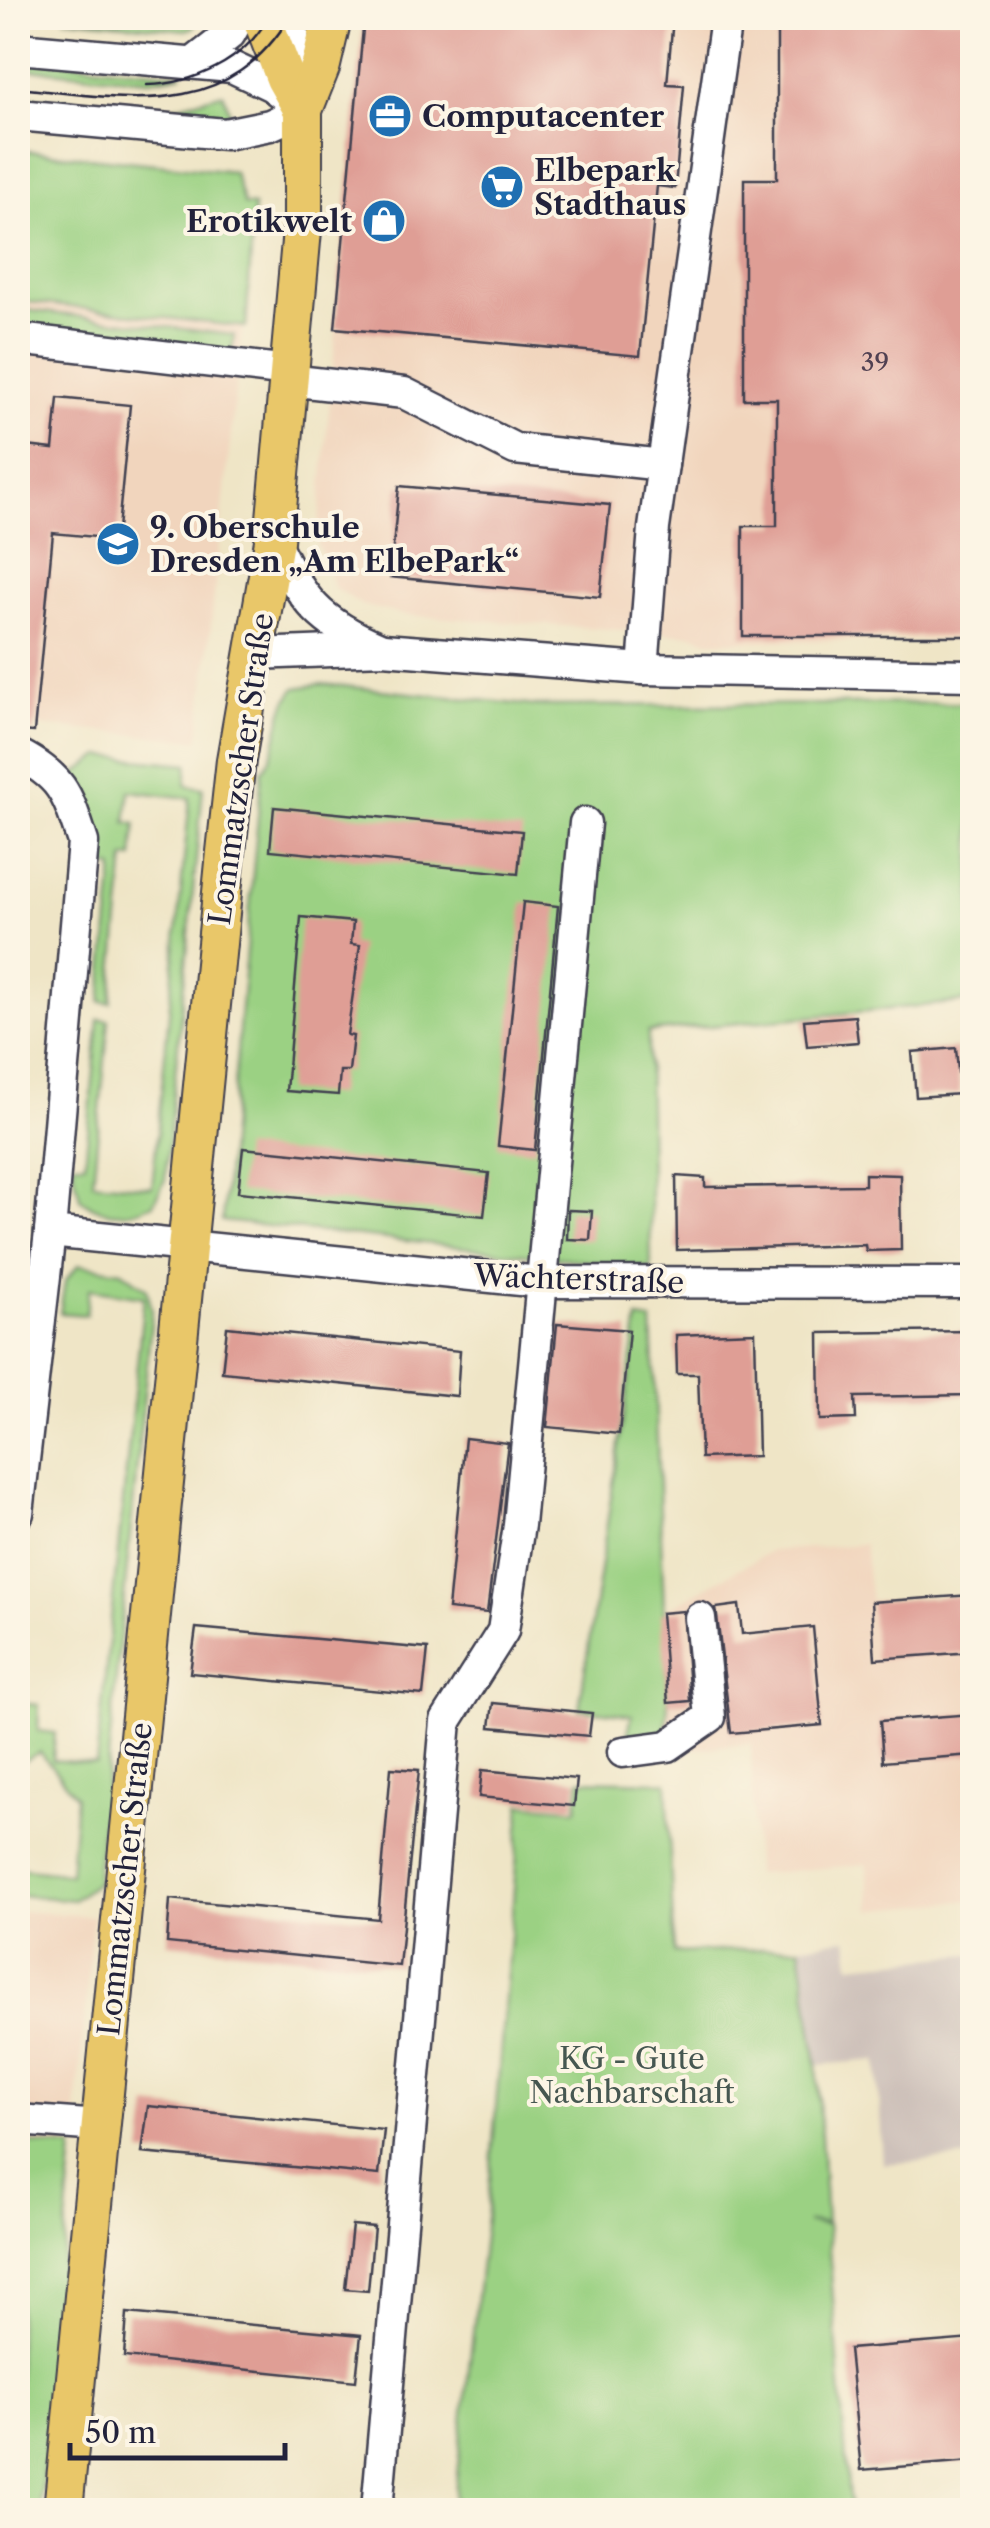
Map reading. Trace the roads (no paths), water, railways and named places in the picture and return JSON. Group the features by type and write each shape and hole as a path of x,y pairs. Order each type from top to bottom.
{"main road":[{"name":"Lommatzscher Straße","path":"303,110 321,65 332,18"},
{"name":"Lommatzscher Straße","path":"63,2510 236,760 274,540 306,173 303,110 268,21"}],"street":[{"path":"643,669 663,466 726,18"},
{"path":"232,67 268,21"},
{"path":"193,62 230,34 268,21"},
{"path":"18,48 232,67 272,86 303,110 270,124 225,134 18,115"},
{"path":"18,339 404,392 515,449 663,466"},
{"path":"274,540 294,583 322,618 383,649"},
{"path":"256,654 383,649 643,669 972,675"},
{"path":"18,754 52,773 71,804 83,842 50,1232 18,1512"},
{"path":"377,2510 446,1721 503,1631 519,1524 584,822"},
{"path":"50,1232 187,1248"},
{"name":"Wächterstraße","path":"187,1248 540,1282 972,1283"},
{"path":"624,1752 668,1746 710,1718 700,1618"},
{"path":"18,2120 100,2126"}],"tram line":[{"path":"147,85 182,80 216,67 246,46 268,18"},
{"path":"18,88 132,98 202,89 234,75 263,52 289,18"}],"place":[{"name":"Computacenter","path":"390,116"},
{"name":"Elbepark Stadthaus","path":"502,187"},
{"name":"Erotikwelt","path":"384,221"},
{"name":"9. Oberschule Dresden „Am ElbePark“","path":"118,544"}],"park label":[{"name":"KG - Gute Nachbarschaft","path":"632,2075"}]}
